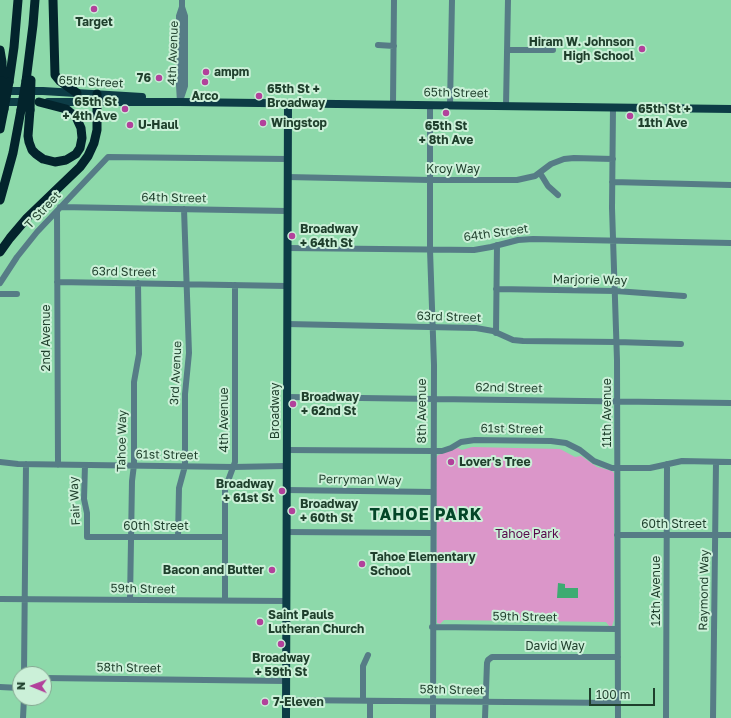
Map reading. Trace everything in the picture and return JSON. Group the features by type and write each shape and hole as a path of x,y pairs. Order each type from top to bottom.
{"highway":[{"path":"0,129 1,106 5,81 14,47 18,0"},
{"path":"0,200 25,110 29,80 35,0"},
{"path":"53,0 55,74 60,81 77,93"},
{"path":"0,50 5,81"},
{"path":"0,252 27,218 80,167 88,156 94,143 97,130 98,98"},
{"path":"25,110 30,146 36,154 43,159 55,162 66,160 76,154 80,148 82,138 81,128 76,117 66,109 39,102"}],"main road":[{"name":"65th Street","path":"0,91 77,93 98,98"},
{"name":"65th Street","path":"1,106 98,98 180,102 731,109"},
{"name":"Broadway","path":"286,718 288,103"}],"street":[{"name":"4th Avenue","path":"180,102 185,86 186,16 182,7 182,0"},
{"path":"393,104 394,0"},
{"path":"450,105 452,0"},
{"path":"506,106 508,0"},
{"path":"378,45 394,46"},
{"path":"507,50 553,50"},
{"name":"8th Avenue","path":"430,105 430,250 434,398 432,627 433,718"},
{"name":"11th Avenue","path":"613,107 612,208 616,291 618,401 618,718"},
{"name":"T Street","path":"0,283 27,244 108,157 288,159"},
{"name":"Kroy Way","path":"287,177 522,180 540,173 551,164 564,159 613,159"},
{"path":"540,173 548,186 558,194"},
{"path":"612,182 731,184"},
{"name":"64th Street","path":"58,209 287,211"},
{"name":"2nd Avenue","path":"58,209 58,465"},
{"name":"3rd Avenue","path":"178,537 179,488 185,466 185,394 189,353 188,284 184,209"},
{"name":"64th Street","path":"287,248 474,250 526,239 731,243"},
{"path":"496,333 497,246"},
{"name":"63rd Street","path":"57,282 287,286"},
{"name":"Tahoe Way","path":"130,600 132,481 134,465 134,382 139,354 138,283"},
{"name":"4th Avenue","path":"225,600 225,489 235,462 236,285"},
{"name":"Marjorie Way","path":"496,290 616,291 684,296"},
{"path":"0,294 17,294"},
{"name":"63rd Street","path":"287,324 476,328 523,342 681,344"},
{"name":"62nd Street","path":"287,397 731,403"},
{"name":"61st Street","path":"286,450 442,451 461,442 475,440 556,441 566,443 574,447 598,463 618,468 650,468 682,461 731,462"},
{"name":"61st Street","path":"0,462 58,465 233,467 286,466"},
{"name":"Raymond Way","path":"713,718 716,462"},
{"path":"24,666 26,464"},
{"name":"12th Avenue","path":"666,718 668,464"},
{"name":"Fair Way","path":"85,465 84,499 87,513 87,536"},
{"name":"Perryman Way","path":"286,490 433,492"},
{"path":"286,532 433,533"},
{"name":"60th Street","path":"617,535 731,535"},
{"name":"60th Street","path":"87,536 225,537"},
{"name":"59th Street","path":"0,599 286,601"},
{"name":"59th Street","path":"432,627 618,629"},
{"path":"363,700 363,666 368,655"},
{"name":"David Way","path":"485,701 487,664 488,660 492,657 618,658"},
{"name":"58th Street","path":"52,678 286,681"},
{"path":"0,688 12,688"},
{"name":"58th Street","path":"286,700 618,703"},
{"path":"370,701 370,718"},
{"path":"485,701 485,718"},
{"path":"24,706 24,718"}],"green space":[{"name":"Tahoe Park","path":"472,447 560,449 575,457 581,456 597,467 612,471 614,473 614,620 612,626 609,626 606,622 444,620 440,624 437,623 436,458 438,455 458,448 462,450"}],"shaded area":[{"path":"558,583 565,584 565,588 578,588 578,598 557,598"}],"place":[{"name":"Target","path":"94,9"},
{"name":"Hiram W. Johnson High School","path":"642,49"},
{"name":"ampm","path":"206,72"},
{"name":"76","path":"159,78"},
{"name":"Arco","path":"205,82"},
{"name":"65th St + Broadway","path":"259,96"},
{"name":"65th St + 4th Ave","path":"125,109"},
{"name":"65th St + 8th Ave","path":"446,113"},
{"name":"65th St + 11th Ave","path":"630,116"},
{"name":"Wingstop","path":"263,123"},
{"name":"U-Haul","path":"130,125"},
{"name":"Broadway + 64th St","path":"292,236"},
{"name":"Broadway + 62nd St","path":"293,404"},
{"name":"Lover's Tree","path":"451,462"},
{"name":"Broadway + 61st St","path":"282,491"},
{"name":"Broadway + 60th St","path":"292,511"},
{"name":"Tahoe Elementary School","path":"362,564"},
{"name":"Bacon and Butter","path":"272,570"},
{"name":"Saint Pauls Lutheran Church","path":"260,622"},
{"name":"Broadway + 59th St","path":"281,644"},
{"name":"7-Eleven","path":"265,702"}],"district":[{"name":"TAHOE PARK","path":"426,515"}]}
